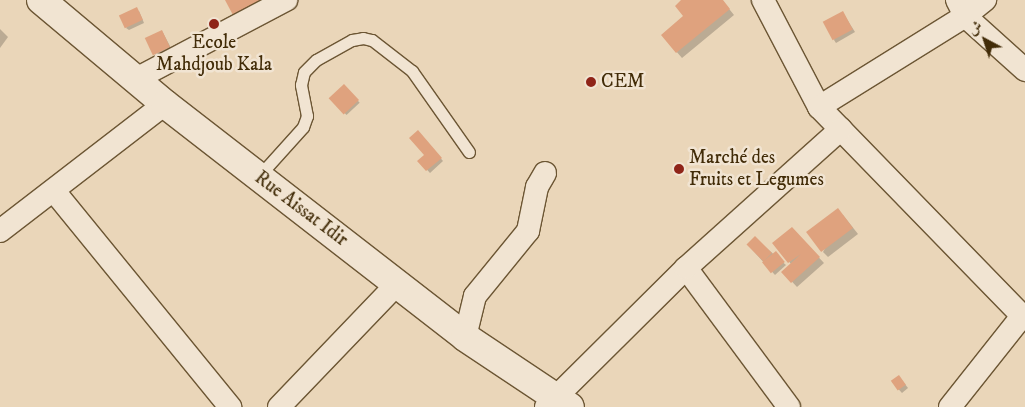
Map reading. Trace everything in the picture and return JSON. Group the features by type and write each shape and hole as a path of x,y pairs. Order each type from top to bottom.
{"street":[{"name":"Rue Aissat Idir","path":"41,0 165,104 258,177 398,283 465,337 558,404"},
{"path":"136,79 286,0"},
{"path":"763,0 819,107 1024,318 950,407"},
{"path":"819,107 961,8 985,0"},
{"path":"961,8 1025,70"},
{"path":"0,231 165,104"},
{"path":"558,404 686,268 841,129"},
{"path":"465,337 475,296 528,231 537,187 545,173"},
{"path":"54,191 230,407"},
{"path":"686,268 789,407"},
{"path":"279,407 398,283"}],"lane":[{"path":"258,177 303,127 307,116 301,85 304,72 316,60 352,40 363,38 372,40 412,71 469,152"}],"building":[{"path":"225,0 268,0 234,17"},
{"path":"681,0 723,0 730,9 676,53 661,35 683,16 675,6"},
{"path":"137,7 143,20 125,28 119,15"},
{"path":"843,11 853,30 833,40 823,22"},
{"path":"162,30 170,47 153,55 145,38"},
{"path":"344,84 359,100 344,114 329,98"},
{"path":"418,130 442,158 426,171 417,161 424,155 409,138"},
{"path":"838,208 853,228 821,252 806,232"},
{"path":"792,227 820,257 791,283 781,272 801,254 788,263 772,243"},
{"path":"755,236 772,253 763,261 747,244"},
{"path":"776,251 785,262 771,273 762,262"},
{"path":"899,375 906,385 898,391 891,381"}],"place":[{"name":"Ecole Mahdjoub Kala","path":"214,24"},
{"name":"CEM","path":"591,82"},
{"name":"Marché des Fruits et Legumes","path":"679,169"}]}
